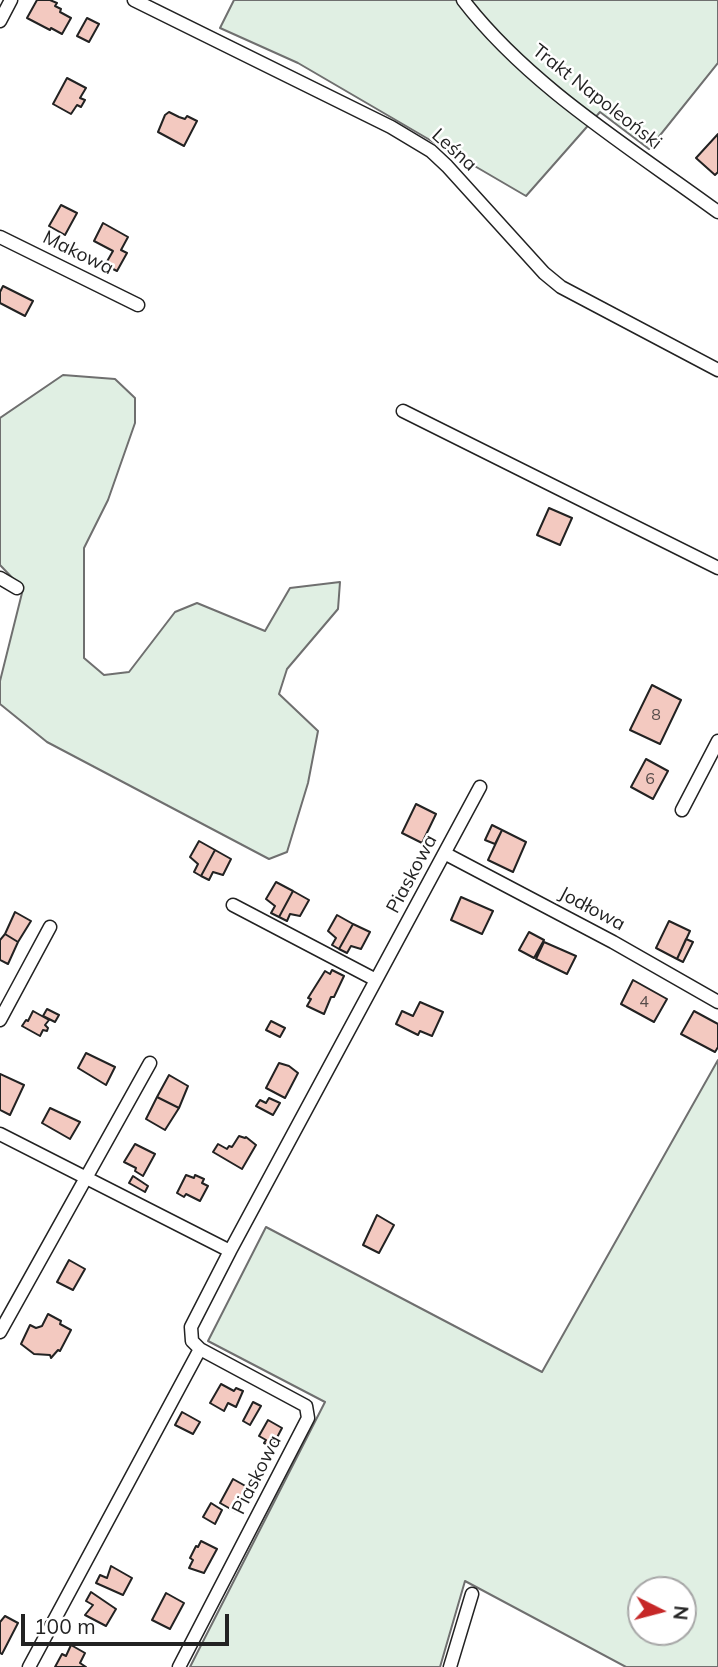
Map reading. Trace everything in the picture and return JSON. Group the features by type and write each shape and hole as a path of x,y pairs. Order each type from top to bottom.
{"street":[{"path":"0,21 11,0"},
{"name":"Leśna","path":"134,0 391,127 431,151 544,273 561,287 718,370"},
{"name":"Trakt Napoleoński","path":"463,0 534,77 718,212"},
{"name":"Makowa","path":"0,237 138,305"},
{"path":"403,411 718,568"},
{"path":"0,578 17,587"},
{"path":"682,810 714,760 718,741"},
{"name":"Piaskowa","path":"179,1667 308,1418 306,1406 200,1349 192,1341 191,1327 480,787"},
{"name":"Jodłowa","path":"446,854 718,1002"},
{"path":"233,905 376,980"},
{"path":"0,1020 50,927"},
{"path":"0,1332 150,1063"},
{"path":"0,1134 230,1251"},
{"path":"29,1667 200,1349"},
{"path":"450,1667 472,1594"}],"green space":[{"path":"234,0 718,0 718,63 649,149 600,112 526,196 298,63 220,28"},
{"path":"63,375 115,379 135,398 135,423 108,500 84,548 84,658 104,675 129,672 175,612 197,603 265,631 290,588 340,582 338,609 287,669 279,694 318,731 308,783 287,852 269,859 47,742 0,704 0,681 23,589 0,565 0,418"},
{"path":"718,1060 718,1667 626,1667 465,1581 440,1667 190,1667 325,1402 208,1341 266,1227 542,1372"}],"building":[{"path":"37,0 57,3 55,6 61,9 60,12 71,18 62,34 27,18"},
{"path":"87,18 99,24 89,42 77,36"},
{"path":"67,78 86,88 80,98 85,100 81,107 77,105 71,114 53,104"},
{"path":"169,112 197,121 184,146 158,132"},
{"path":"718,134 718,172 715,175 696,158"},
{"path":"61,205 77,213 65,235 49,226"},
{"path":"103,223 128,237 121,250 127,253 117,271 105,265 113,251 94,241"},
{"path":"3,286 33,301 25,316 0,303"},
{"path":"549,508 572,518 560,545 537,535"},
{"path":"652,685 681,700 660,744 630,730"},
{"path":"646,759 668,771 653,799 631,787"},
{"path":"416,804 436,814 422,843 402,833"},
{"path":"492,825 502,830 495,844 485,840"},
{"path":"502,830 526,842 513,872 488,860"},
{"path":"199,841 215,850 201,876 194,872 198,864 190,857"},
{"path":"215,850 231,859 223,875 213,872 209,880 201,876"},
{"path":"276,882 293,891 279,917 271,913 275,906 266,899"},
{"path":"293,891 309,900 300,916 290,914 287,921 279,917"},
{"path":"461,897 493,911 482,934 451,920"},
{"path":"15,912 31,921 18,942 5,934"},
{"path":"337,915 353,924 339,949 332,945 336,938 328,931"},
{"path":"669,921 690,931 677,959 656,948"},
{"path":"353,924 370,932 361,949 351,946 347,953 339,949"},
{"path":"529,932 544,940 534,958 519,950"},
{"path":"5,934 18,942 8,964 0,960 0,940"},
{"path":"686,939 693,942 683,962 677,959"},
{"path":"544,942 576,956 567,974 536,959"},
{"path":"332,970 344,976 324,1014 307,1006 311,999 308,998 325,971 330,974"},
{"path":"633,980 667,999 654,1022 621,1004"},
{"path":"420,1002 443,1012 432,1036 420,1031 418,1035 396,1024 402,1011 413,1016"},
{"path":"47,1009 59,1015 55,1022 43,1016"},
{"path":"33,1011 49,1020 45,1025 47,1031 43,1030 40,1036 22,1026"},
{"path":"694,1011 718,1024 718,1047 715,1052 681,1034"},
{"path":"271,1021 285,1028 280,1037 266,1030"},
{"path":"86,1053 115,1067 106,1085 78,1068"},
{"path":"279,1063 298,1073 285,1098 266,1088"},
{"path":"0,1074 24,1085 10,1115 0,1110"},
{"path":"169,1075 188,1086 179,1108 157,1097"},
{"path":"157,1097 179,1108 165,1130 146,1119"},
{"path":"269,1098 280,1103 273,1115 256,1106 260,1100 266,1103"},
{"path":"50,1108 80,1122 70,1139 42,1123"},
{"path":"239,1136 246,1137 256,1145 242,1169 213,1152 218,1144 227,1149 232,1147"},
{"path":"135,1144 155,1154 143,1176 135,1171 136,1168 124,1162"},
{"path":"186,1175 204,1179 202,1183 208,1186 200,1201 177,1193"},
{"path":"133,1176 148,1186 145,1192 129,1183"},
{"path":"377,1215 394,1225 379,1253 363,1245"},
{"path":"69,1260 85,1269 73,1290 57,1282"},
{"path":"48,1314 71,1330 60,1351 51,1358 50,1355 34,1354 21,1344 30,1325 36,1328 42,1326"},
{"path":"221,1384 234,1391 236,1388 243,1391 236,1407 228,1403 224,1411 210,1403"},
{"path":"253,1402 261,1406 250,1425 243,1421"},
{"path":"182,1412 200,1422 193,1434 175,1425"},
{"path":"268,1420 282,1428 272,1447 264,1443 266,1440 259,1436"},
{"path":"233,1479 249,1488 236,1512 220,1503"},
{"path":"211,1503 222,1510 215,1524 203,1517"},
{"path":"201,1541 217,1549 204,1573 189,1568 193,1560 190,1558"},
{"path":"111,1566 132,1578 123,1595 96,1583 100,1575 107,1578"},
{"path":"91,1592 116,1609 106,1626 85,1615 93,1605 86,1601"},
{"path":"166,1593 184,1603 170,1629 152,1620"},
{"path":"5,1616 18,1623 2,1654 0,1622"},
{"path":"71,1645 85,1653 80,1663 86,1667 55,1667 62,1654 66,1656"}]}
